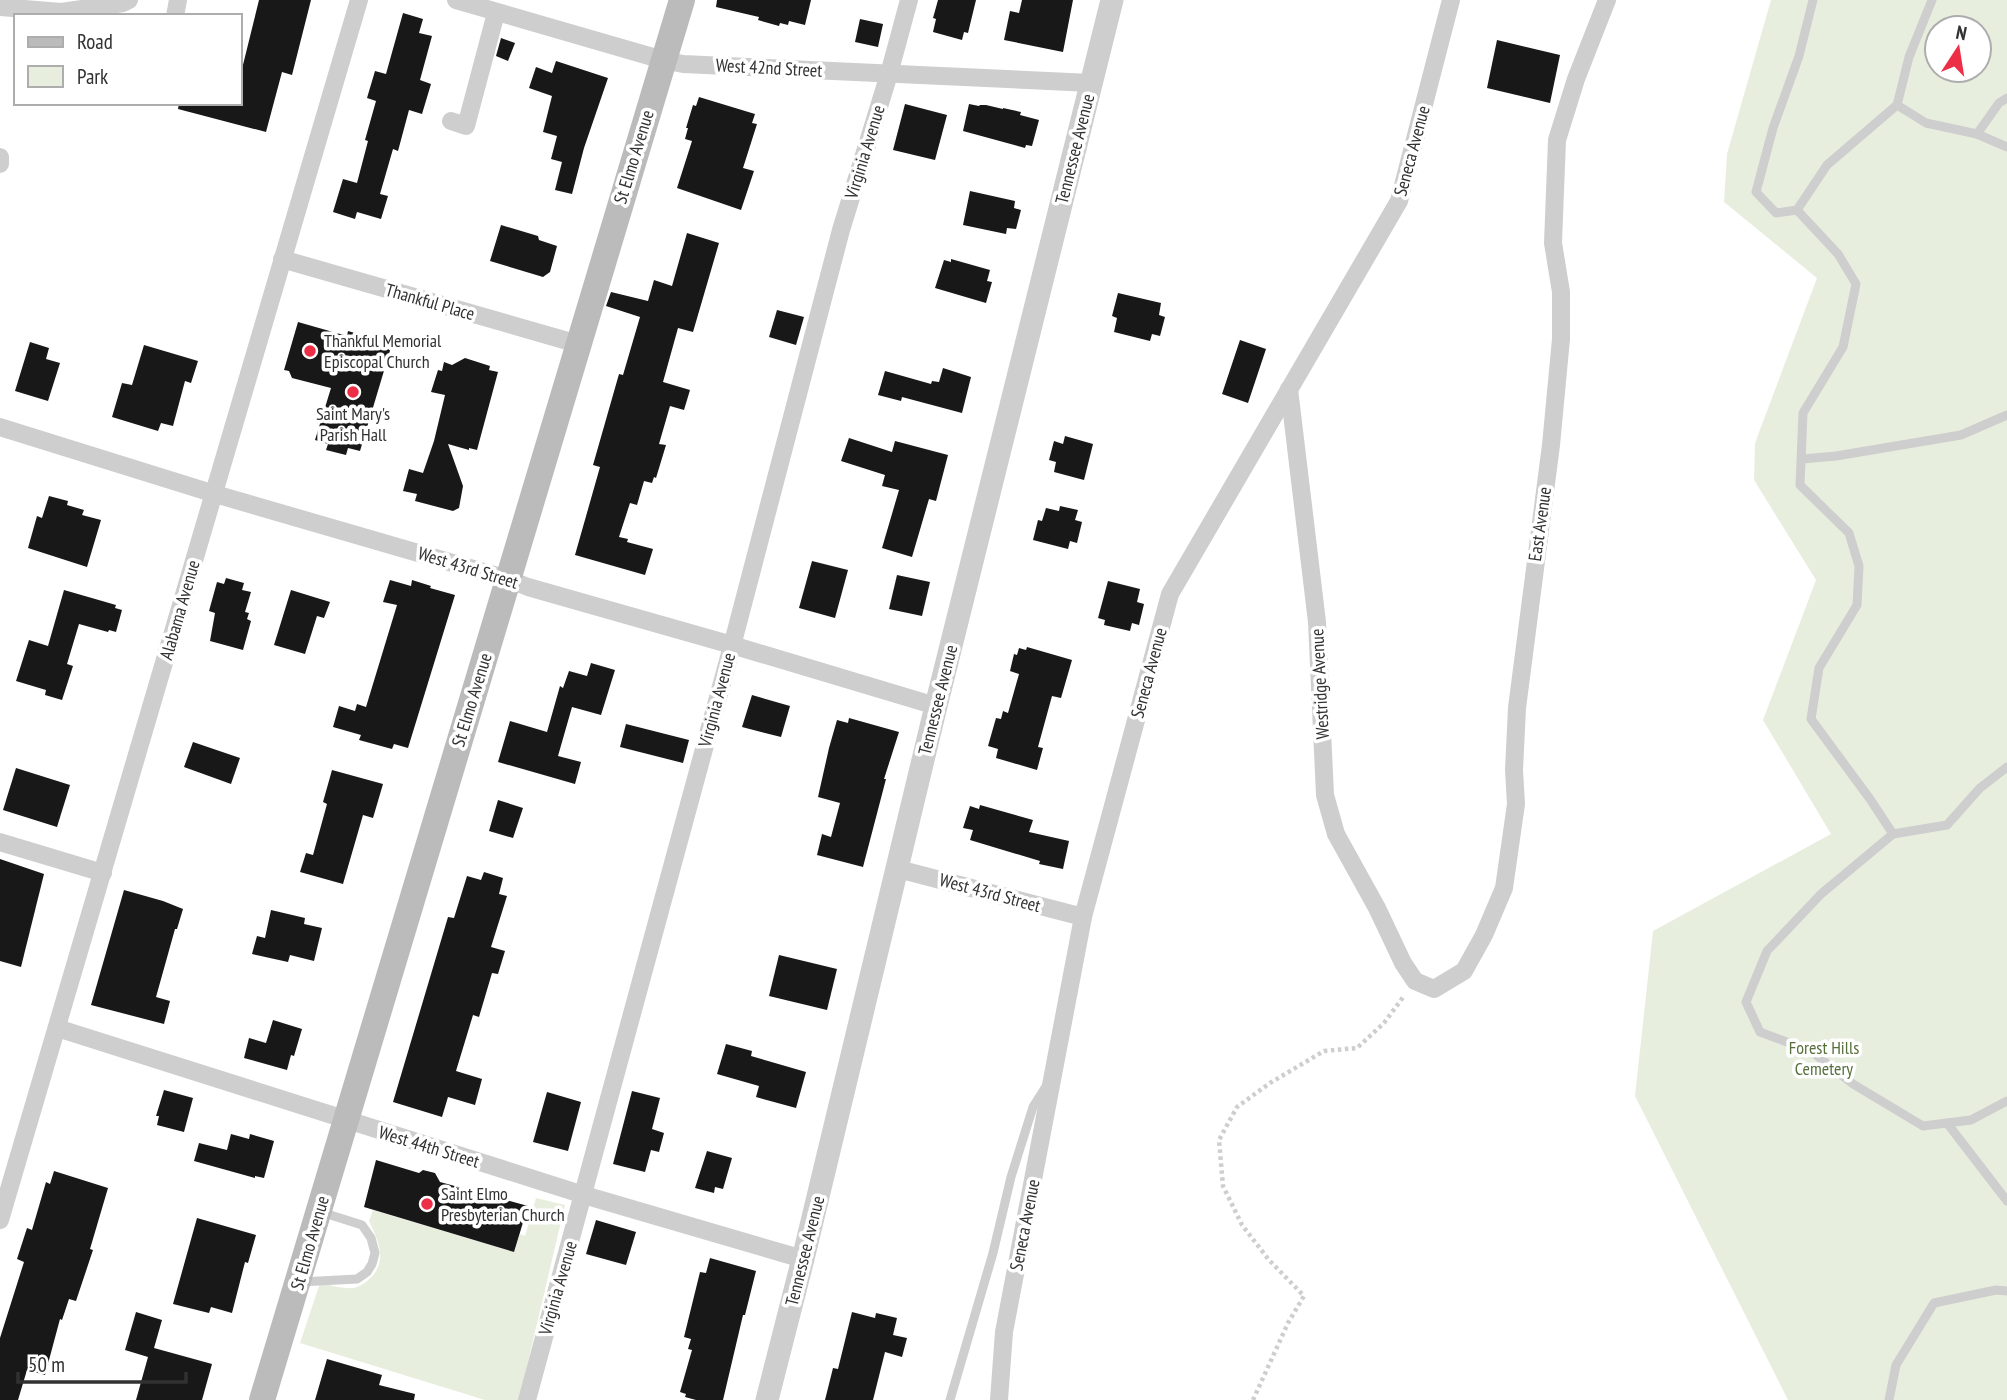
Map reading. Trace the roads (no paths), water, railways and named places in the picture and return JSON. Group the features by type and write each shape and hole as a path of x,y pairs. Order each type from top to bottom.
{"main road":[{"name":"St Elmo Avenue","path":"262,1400 682,0"}],"street":[{"path":"0,7 61,12 130,0"},
{"name":"Alabama Avenue","path":"0,1220 359,0"},
{"name":"West 42nd Street","path":"456,0 683,64 1091,83"},
{"name":"Virginia Avenue","path":"527,1400 732,645 841,230 909,0"},
{"name":"Tennessee Avenue","path":"767,1400 1112,0"},
{"name":"Seneca Avenue","path":"999,1400 1004,1332 1083,917 1170,594 1399,201 1451,0"},
{"name":"East Avenue","path":"1403,963 1415,981 1434,989 1464,971 1484,935 1503,888 1516,804 1514,769 1517,708 1551,445 1561,339 1561,292 1553,243 1557,139 1576,79 1607,0"},
{"path":"451,121 466,126 496,13"},
{"path":"0,158 0,164"},
{"name":"Thankful Place","path":"282,259 578,344"},
{"name":"Westridge Avenue","path":"1289,389 1317,622 1325,796 1336,834 1377,908 1403,963"},
{"name":"West 43rd Street","path":"0,427 215,494 936,706"},
{"path":"0,842 103,873"},
{"name":"West 43rd Street","path":"898,869 1083,917"},
{"name":"West 44th Street","path":"57,1028 348,1119 367,1128 803,1259"}],"lane":[{"path":"1813,0 1799,56 1773,128 1756,192 1776,213 1797,210 1827,165 1896,105 1909,57 1932,0"},
{"path":"1977,134 1999,103 2007,98"},
{"path":"1896,105 1926,123 1977,134 2007,147"},
{"path":"1797,210 1838,254 1856,284 1843,347 1803,413 1800,485 1849,533 1859,566 1857,605 1819,668 1811,719 1893,834"},
{"path":"1802,459 1961,436 2007,415"},
{"path":"2007,767 1980,788 1947,825 1893,834 1821,894 1767,951 1746,1002 1760,1032 1811,1051 1853,1084 1923,1126 1971,1120 2007,1101"},
{"path":"950,1400 1033,1107 1053,1074"},
{"path":"1947,1123 2007,1201"},
{"path":"299,1282 357,1279 372,1264 375,1253 371,1238 362,1225 319,1211"},
{"path":"1889,1400 1896,1364 1934,1303 1996,1290 2007,1291"}],"place":[{"name":"Thankful Memorial Episcopal Church","path":"310,351"},
{"name":"Saint Mary's Parish Hall","path":"353,392"},
{"name":"Saint Elmo Presbyterian Church","path":"427,1204"}],"park label":[{"name":"Forest Hills Cemetery","path":"1824,1058"}]}
